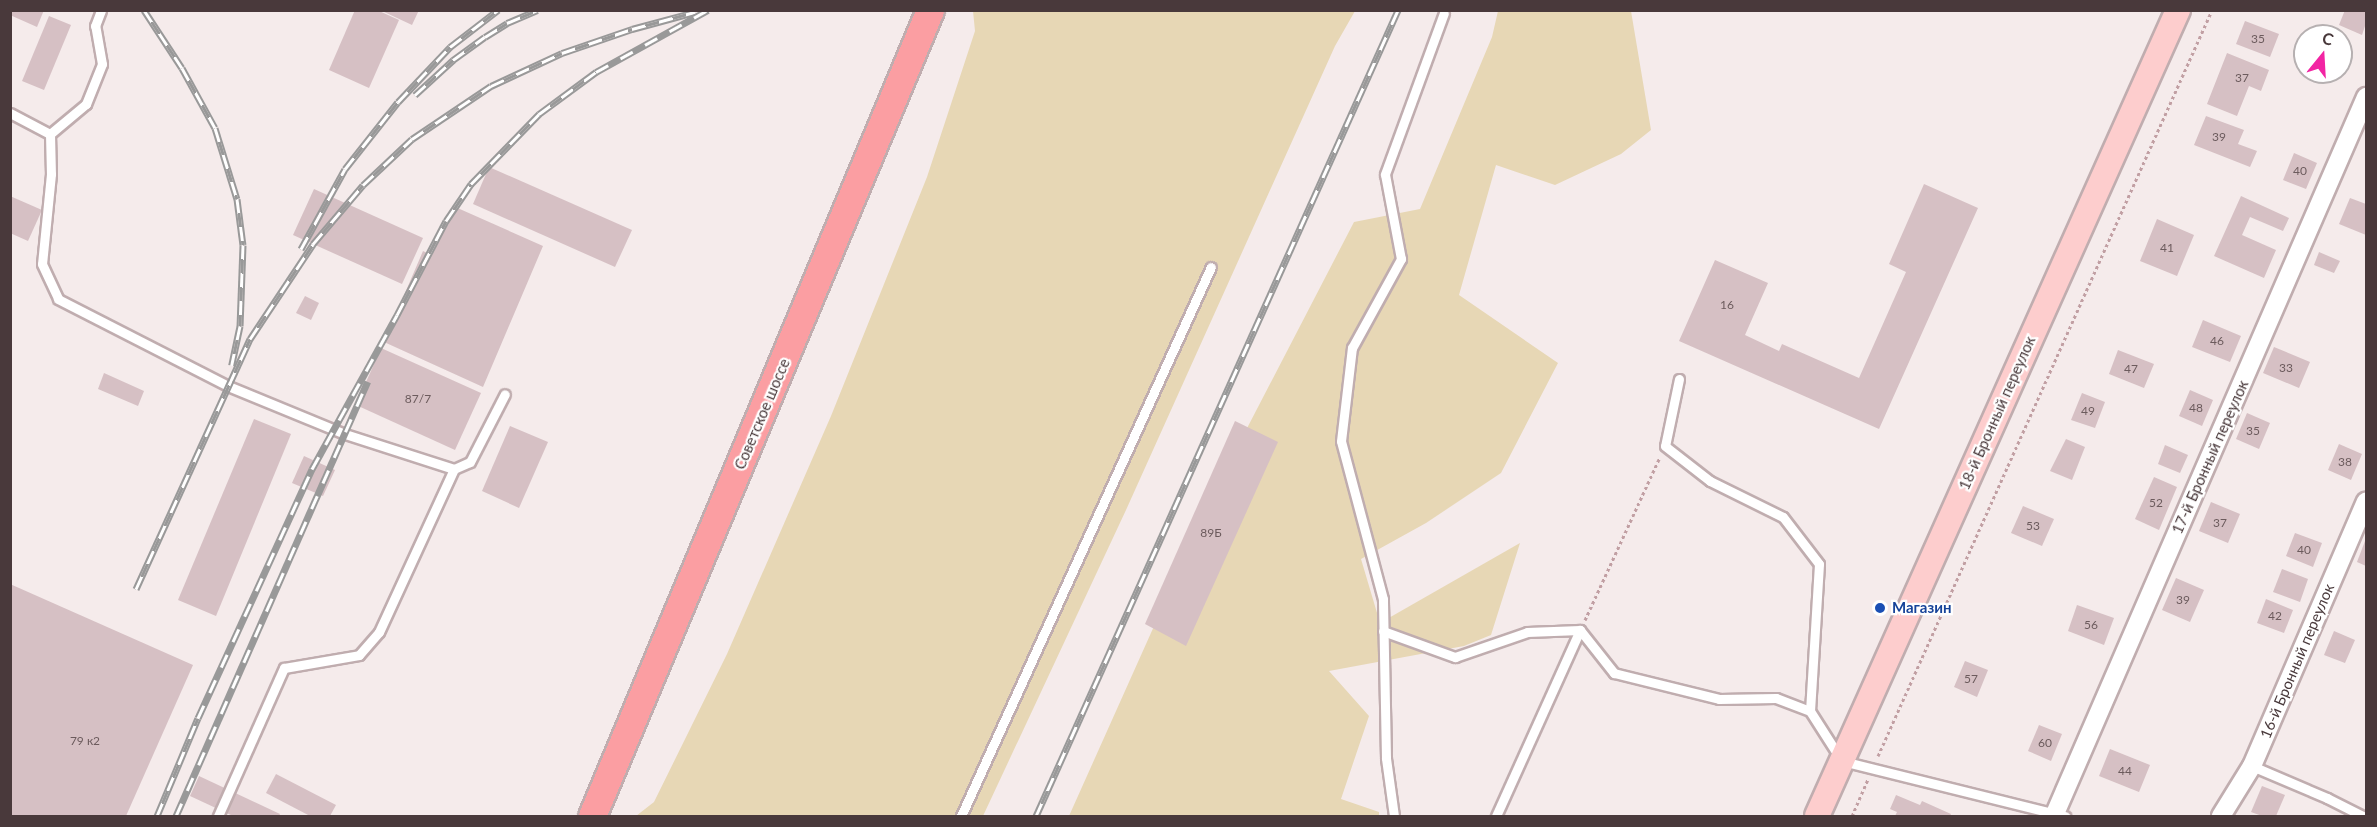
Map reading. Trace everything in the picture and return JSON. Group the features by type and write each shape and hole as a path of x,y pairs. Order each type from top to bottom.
{"main road":[{"name":"Советское шоссе","path":"592,816 926,22"}],"street":[{"name":"18-й Бронный переулок","path":"1817,816 2178,10"},
{"name":"17-й Бронный переулок","path":"2058,816 2367,97"},
{"name":"16-й Бронный переулок","path":"2221,816 2252,766 2367,501"}],"lane":[{"path":"50,134 86,104 102,64 95,26 101,10"},
{"path":"1394,816 1386,758 1383,599 1341,441 1352,348 1401,259 1385,174 1444,13"},
{"path":"10,113 50,134"},
{"path":"50,134 51,174 42,264 58,299 228,386 345,434 454,469 470,462 505,394"},
{"path":"961,816 1212,267"},
{"path":"1679,379 1665,446 1710,481 1783,517 1819,564 1810,711 1842,761 2058,816"},
{"path":"218,816 284,668 359,656 379,632 454,469"},
{"path":"1580,630 1614,673 1719,699 1776,698 1810,711"},
{"path":"1383,631 1455,657 1527,632 1580,630"},
{"path":"1496,816 1580,630"},
{"path":"2252,766 2363,816"}],"path":[{"path":"1852,816 2212,10"},
{"path":"1580,630 1665,446"}],"shaded area":[{"path":"973,11 1355,11 1335,46 1126,510 983,816 636,816 654,802 727,654 831,416 927,177 975,31"},
{"path":"1498,11 1631,11 1651,130 1621,154 1555,185 1496,165 1459,295 1558,363 1501,473 1426,523 1361,559 1380,623 1520,543 1491,635 1464,646 1329,671 1369,716 1341,799 1379,812 1379,816 1069,816 1215,490 1354,222 1420,209 1492,37"}],"building":[{"path":"10,10 44,10 37,27 10,15"},
{"path":"355,10 377,10 399,20 369,88 329,70"},
{"path":"380,10 419,10 412,25"},
{"path":"2345,10 2366,10 2366,23 2362,35 2353,31 2353,24 2339,24"},
{"path":"49,16 71,25 44,90 22,81"},
{"path":"2245,21 2279,34 2270,57 2236,44"},
{"path":"2227,53 2269,70 2261,91 2249,86 2237,116 2207,104"},
{"path":"2206,116 2244,130 2238,144 2257,151 2250,167 2194,145"},
{"path":"2294,153 2317,163 2306,189 2283,180"},
{"path":"489,167 632,230 615,267 473,204"},
{"path":"1924,184 1978,208 1879,429 1679,341 1715,260 1768,283 1745,335 1779,351 1782,344 1859,378 1906,272 1889,264"},
{"path":"314,189 423,238 402,284 293,235"},
{"path":"10,196 42,210 28,241 10,233"},
{"path":"2241,196 2289,218 2283,231 2250,217 2242,235 2276,250 2264,278 2214,256"},
{"path":"2350,198 2366,204 2366,235 2339,224"},
{"path":"453,206 543,246 483,387 384,342 423,251 431,255"},
{"path":"2157,219 2194,235 2177,276 2140,261"},
{"path":"2319,252 2340,261 2334,273 2314,265"},
{"path":"305,296 319,303 311,320 296,313"},
{"path":"2203,320 2241,336 2230,362 2192,347"},
{"path":"2274,347 2310,362 2299,388 2263,373"},
{"path":"381,348 481,393 455,450 356,405"},
{"path":"2118,350 2154,364 2144,388 2109,374"},
{"path":"104,373 144,391 138,406 98,389"},
{"path":"2190,390 2213,400 2202,426 2179,416"},
{"path":"2082,393 2105,402 2095,428 2071,420"},
{"path":"2247,413 2270,423 2259,449 2236,439"},
{"path":"254,419 291,434 216,616 178,600"},
{"path":"1235,421 1278,442 1186,646 1145,624"},
{"path":"510,426 548,442 519,508 482,491"},
{"path":"2066,439 2085,447 2072,480 2050,471"},
{"path":"2339,444 2362,454 2351,480 2328,470"},
{"path":"2165,445 2188,455 2180,473 2158,464"},
{"path":"304,456 335,470 323,496 292,483"},
{"path":"2154,477 2177,487 2159,530 2135,519"},
{"path":"2211,502 2240,514 2228,543 2199,531"},
{"path":"2023,506 2054,519 2042,546 2011,533"},
{"path":"2295,533 2322,543 2313,567 2286,556"},
{"path":"2366,542 2366,566 2357,562"},
{"path":"2282,569 2308,579 2300,602 2273,592"},
{"path":"2176,578 2204,590 2190,622 2162,610"},
{"path":"10,584 193,665 126,816 10,816"},
{"path":"2266,599 2293,610 2284,633 2257,623"},
{"path":"2077,605 2114,618 2104,645 2068,631"},
{"path":"2334,631 2355,640 2345,663 2324,655"},
{"path":"1965,661 1988,670 1977,697 1954,687"},
{"path":"2039,725 2062,734 2051,761 2028,751"},
{"path":"2110,749 2150,765 2139,792 2099,776"},
{"path":"276,774 336,805 330,816 310,816 266,793"},
{"path":"199,776 280,814 279,816 233,816 190,796"},
{"path":"2262,786 2285,795 2276,816 2262,816 2251,812"},
{"path":"1896,795 1920,805 1922,801 1951,814 1950,816 1895,816 1897,812 1890,809"}],"railway":[{"path":"144,10 182,68 215,128 237,199 243,245 240,326 232,365"},
{"path":"301,249 345,169 398,102 450,47 498,10"},
{"path":"415,95 453,60 485,37 507,23 537,10"},
{"path":"157,816 198,718 312,469 446,221 471,184 539,114 596,72 708,10"},
{"path":"1036,816 1398,10"},
{"path":"136,589 250,339 313,244 363,185 412,139 491,86 562,53 632,29 695,12"},
{"path":"176,816 368,381"}],"place":[{"name":"Магазин","path":"1880,608"}]}
